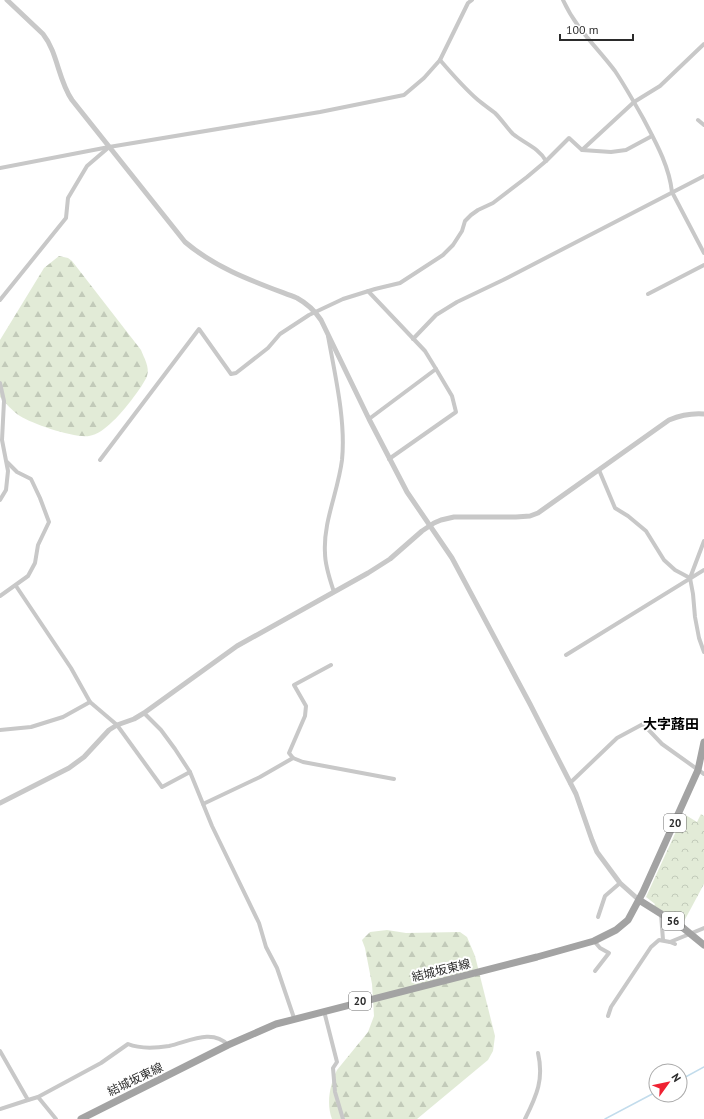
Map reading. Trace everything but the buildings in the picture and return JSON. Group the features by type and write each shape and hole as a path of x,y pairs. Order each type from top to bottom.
{"main road":[{"name":"結城坂東線","path":"81,1119 228,1045 270,1026 294,1018 594,941 610,934 623,925 631,915 702,772 704,742"},
{"name":"56","path":"639,900 691,933 704,945"}],"street":[{"path":"7,0 43,34 52,48 68,95 171,226 191,248 222,268 305,302 316,312 389,459 407,492 452,558 576,794 592,840 598,852 620,883 639,900"},
{"path":"0,168 109,147 320,112 404,95 424,78 440,60 468,3 472,0"},
{"path":"563,0 584,34 615,71 634,102 665,164 672,192 704,253"},
{"path":"582,150 634,102 660,86 704,44"},
{"path":"440,60 459,82 496,114 509,130 534,148 544,157 546,161"},
{"path":"698,120 704,125"},
{"path":"100,460 199,329 231,374 236,373 268,348 280,334 316,312 343,299 400,283 443,255 453,246 462,231 465,221 471,215 493,203 546,161 569,138 582,150 611,152 626,150 652,136"},
{"path":"0,300 66,218 68,198 87,166 109,147"},
{"path":"413,339 436,315 457,302 704,176"},
{"path":"648,294 704,266"},
{"path":"368,291 425,351 452,396 456,412 389,459"},
{"path":"327,332 339,400 342,443 342,460 338,486 327,524 325,554 334,592"},
{"path":"369,419 436,369"},
{"path":"0,383 4,401 2,440 8,471 6,490 0,500"},
{"path":"0,803 69,768 84,757 109,730 144,713 237,646 368,573 390,559 430,525 441,520 454,517 516,517 530,516 538,513 669,420 692,413 704,414"},
{"path":"0,596 28,576 35,563 38,545 49,522 31,479 17,472 11,464 7,462"},
{"path":"599,470 615,508 646,530 664,560 675,570 690,578"},
{"path":"704,541 690,578 695,617 699,638 704,652"},
{"path":"566,655 704,570"},
{"path":"16,586 71,668 90,702 117,725 162,787 190,772"},
{"path":"331,665 294,685 306,706 305,716 289,753 293,758 303,762 394,779"},
{"path":"0,730 32,726 63,717 90,702"},
{"path":"144,713 161,730 190,772 202,804 259,923 266,947 277,968 294,1018"},
{"path":"570,783 618,738 643,724 662,744 702,772"},
{"path":"202,804 260,777 293,758"},
{"path":"598,917 605,896 620,883"},
{"path":"661,913 663,940"},
{"path":"608,1016 611,1007 651,947 659,940 672,943 704,928"},
{"path":"594,941 600,948 609,953 595,971"},
{"path":"324,1011 337,1062 333,1068 335,1092 343,1119"},
{"path":"0,1109 38,1098 101,1063 128,1044 135,1047 170,1046 186,1040 212,1037 218,1038 228,1045"},
{"path":"0,1051 28,1100"},
{"path":"525,1119 540,1083 541,1070 538,1053"},
{"path":"38,1098 56,1119"}],"green space":[{"path":"59,256 68,258 72,261 141,350 147,366 148,373 145,380 126,407 116,419 104,429 89,436 64,433 34,423 17,414 0,397 0,340 44,268"},
{"path":"684,814 697,822 701,814 704,816 704,884 682,925 654,906 655,904 646,897"},
{"path":"387,930 406,933 460,932 467,937 475,956 495,1036 493,1051 488,1060 417,1119 332,1119 329,1101 331,1088 337,1070 368,1032 374,1016 372,984 362,940 370,932"}],"waterway":[{"path":"688,1076 704,1067"},
{"path":"605,1119 648,1096"}],"district":[{"name":"大字蕗田","path":"671,724"}]}
